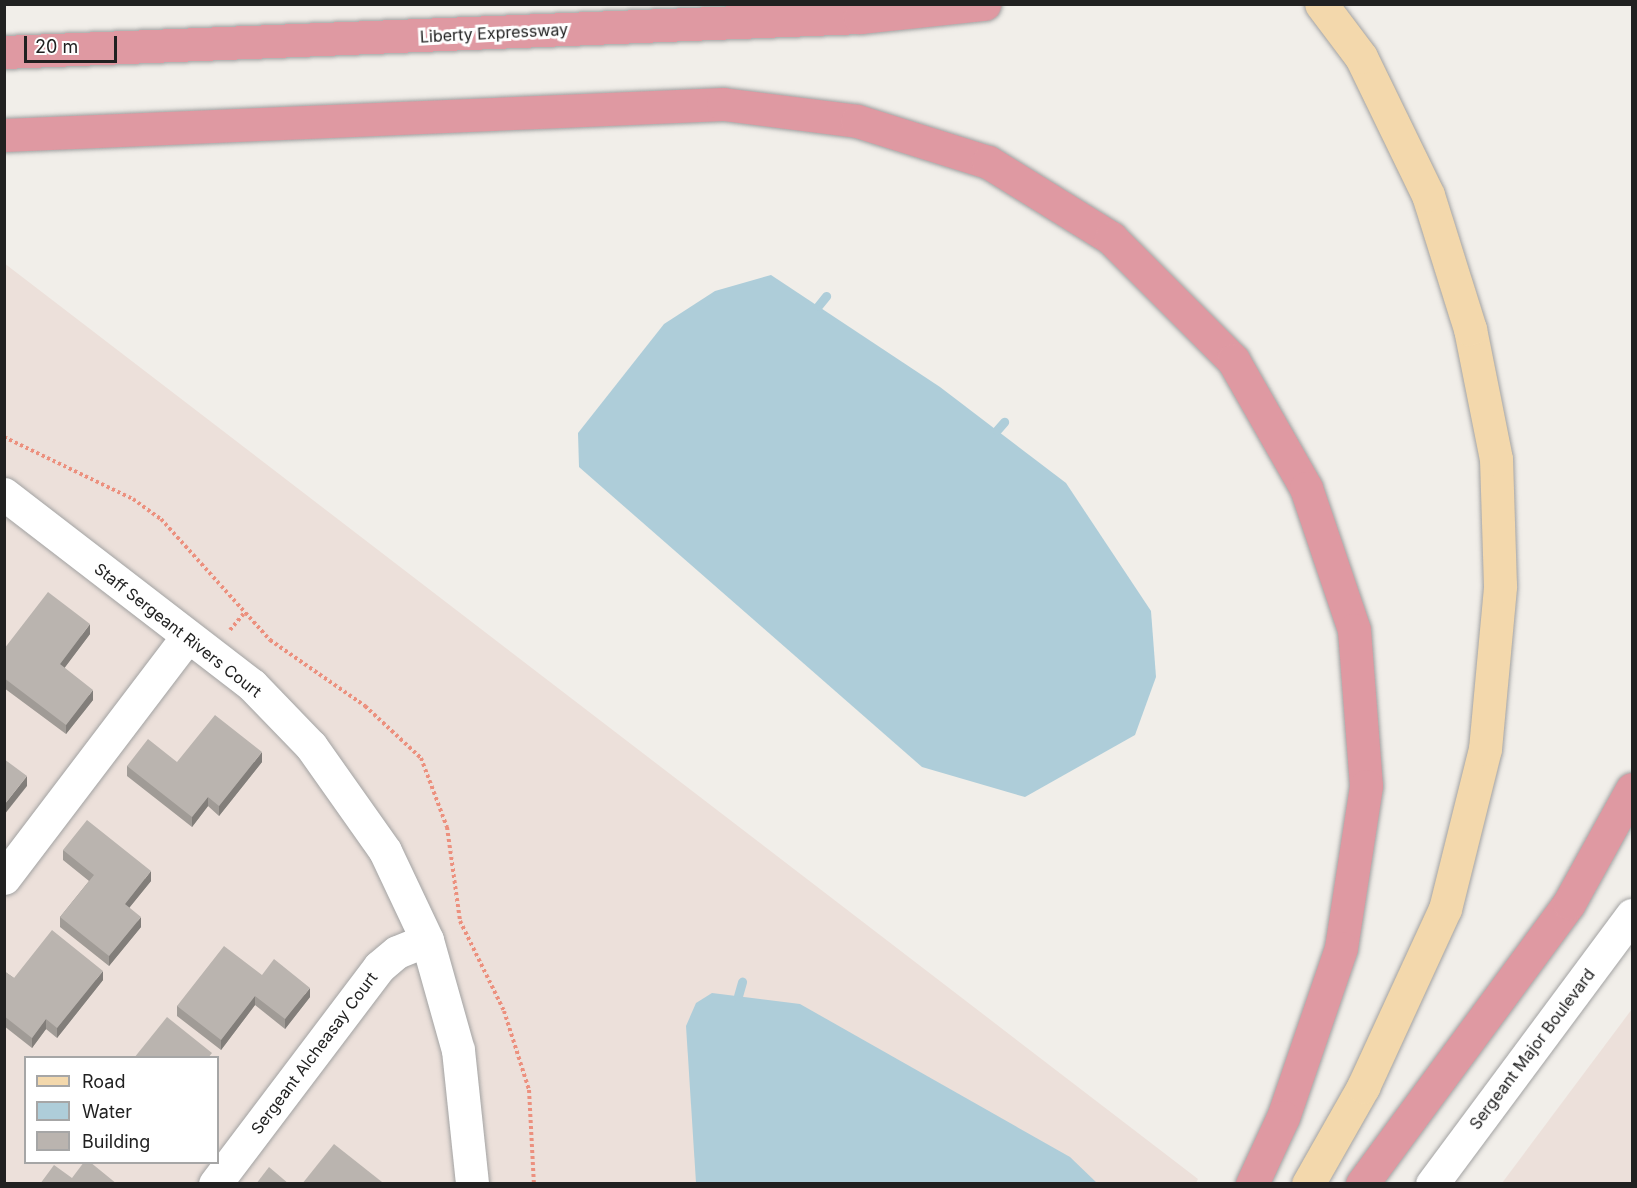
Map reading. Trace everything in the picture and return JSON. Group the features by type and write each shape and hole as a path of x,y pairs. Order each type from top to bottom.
{"highway":[{"name":"Liberty Expressway","path":"4,52 848,18 984,4"},
{"path":"4,135 723,104 857,122 988,162 1111,238 1233,360 1306,488 1354,630 1366,786 1341,948 1283,1117 1252,1184"},
{"path":"1362,1184 1569,903 1632,789"}],"main road":[{"path":"1308,1184 1363,1087 1445,909 1485,749 1500,586 1496,459 1470,329 1428,195 1361,57 1321,4"}],"street":[{"name":"Staff Sergeant Rivers Court","path":"4,494 252,685 311,746 385,851 427,940 458,1050 472,1184"},
{"path":"4,878 187,637"},
{"name":"Sergeant Major Boulevard","path":"1432,1184 1632,915"},
{"name":"Sergeant Alcheasay Court","path":"215,1184 379,967 397,952 427,940"}],"shaded area":[{"path":"4,263 1198,1179 1196,1183 5,1183"},
{"path":"1632,1009 1632,1183 1502,1183"}],"water":[{"path":"771,275 940,387 1066,483 1151,611 1156,677 1135,735 1025,797 922,767 579,467 578,433 664,324 715,291"},
{"path":"712,993 800,1004 1070,1157 1097,1183 696,1183 686,1026 696,1003"}],"building":[{"path":"48,592 90,624 60,664 93,690 66,725 4,678 4,649"},
{"path":"215,715 262,752 219,806 208,797 192,817 127,766 148,739 177,762"},
{"path":"4,759 27,776 4,805"},
{"path":"87,820 151,871 125,904 141,917 109,956 60,917 94,875 63,850"},
{"path":"52,930 103,971 57,1028 46,1019 32,1038 4,1016 4,971 14,978"},
{"path":"224,946 262,975 274,959 310,988 285,1019 255,996 221,1040 177,1006"},
{"path":"167,1017 212,1053 210,1056 136,1056"},
{"path":"334,1144 382,1182 380,1184 302,1184"},
{"path":"82,1164 92,1164 117,1184 40,1184 54,1165 72,1178"},
{"path":"269,1167 289,1184 256,1184"}],"waterway":[{"path":"818,306 826,296"},
{"path":"997,430 1004,422"},
{"path":"738,996 742,982"}]}
